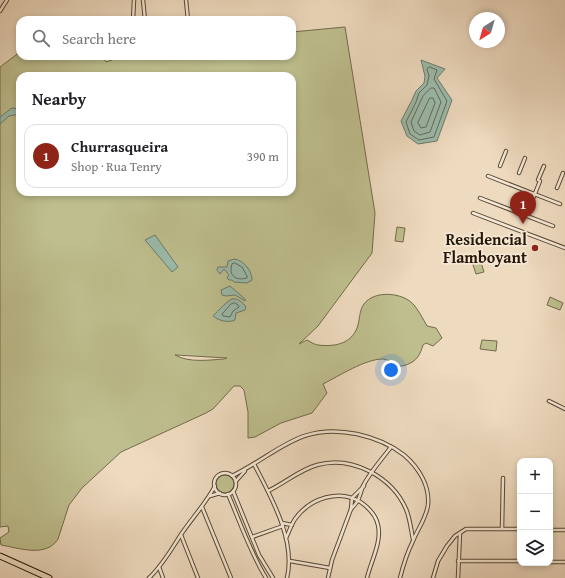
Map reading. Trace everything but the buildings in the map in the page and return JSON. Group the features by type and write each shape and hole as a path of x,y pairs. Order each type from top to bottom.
{"highway":[{"path":"0,556 49,578"}],"street":[{"path":"0,11 7,0"},
{"path":"133,16 134,0"},
{"path":"143,0 145,16"},
{"path":"186,0 188,16"},
{"path":"500,166 506,151"},
{"path":"519,173 525,158"},
{"path":"526,216 544,166"},
{"path":"557,188 563,172"},
{"path":"488,176 560,204"},
{"path":"480,198 553,226"},
{"path":"473,213 565,248"},
{"path":"549,401 565,409"},
{"path":"232,476 246,469 287,443 310,434 320,432 334,431 360,435 376,439 391,446 404,456 420,472 428,496 426,513 421,527 413,540 400,578"},
{"path":"351,509 359,501 364,486 372,472 391,446"},
{"path":"254,464 268,491 283,526 290,561 287,578"},
{"path":"268,491 302,471 323,464 347,464 372,472 389,484 400,499 409,516 413,540"},
{"path":"210,496 220,493 228,494 233,492 236,481 246,469"},
{"path":"149,578 159,568 210,496 220,474 226,473 232,476 236,481"},
{"path":"502,529 503,478"},
{"path":"215,486 220,493"},
{"path":"328,578 342,530 351,509 352,498 364,486"},
{"path":"233,492 263,564 273,578"},
{"path":"228,494 254,557 266,578"},
{"path":"286,538 292,525 302,512 324,497 338,495 359,501 373,513 379,529 379,539 367,578"},
{"path":"202,507 231,578"},
{"path":"282,523 292,525"},
{"path":"252,537 283,526"},
{"path":"433,578 438,561 447,546 455,536 466,529 517,529"},
{"path":"553,530 565,530"},
{"path":"458,578 460,533"},
{"path":"181,535 198,578"},
{"path":"458,560 517,561"},
{"path":"290,561 330,568"},
{"path":"553,562 565,562"},
{"path":"159,568 163,578"}],"green space":[{"path":"345,27 375,213 372,253 318,326 299,344 307,340 324,346 336,345 346,341 351,338 357,328 361,309 364,304 374,296 389,294 403,297 414,305 427,326 436,328 442,338 433,346 426,343 423,345 418,357 413,362 406,365 400,366 383,359 376,360 360,365 323,384 327,393 312,413 281,423 255,437 248,438 248,412 244,390 240,386 234,386 213,409 121,452 82,488 69,505 58,539 53,545 39,550 32,550 1,545 0,538 9,532 8,526 0,527 0,67 16,55 16,60 105,60 106,62 111,60 296,60 296,32","holes":["176,355 227,358 193,360 181,358"]},
{"path":"397,227 405,228 403,242 395,241"},
{"path":"480,259 484,272 476,274 472,262"},
{"path":"550,297 563,303 560,310 547,305"},
{"path":"482,340 497,341 496,351 480,349"},
{"path":"225,475 231,478 234,484 231,490 225,493 219,490 216,484 219,478"}],"water":[{"path":"421,60 445,69 437,78 452,100 437,141 418,144 407,136 401,121 416,91 424,83 425,76"},
{"path":"12,108 16,108 16,115 9,116 0,124 0,117"},
{"path":"155,235 178,267 172,272 145,240"},
{"path":"234,259 244,263 249,269 252,280 247,283 234,282 227,278 229,275 224,269 220,274 217,270 218,267 227,267 228,261"},
{"path":"230,286 245,299 245,301 235,295 222,295 221,290"},
{"path":"232,299 240,301 246,307 245,310 236,313 235,320 224,321 213,316 225,304"}],"place":[{"name":"Churrasqueira","path":"523,224"},
{"name":"Residencial Flamboyant","path":"535,248"}]}
